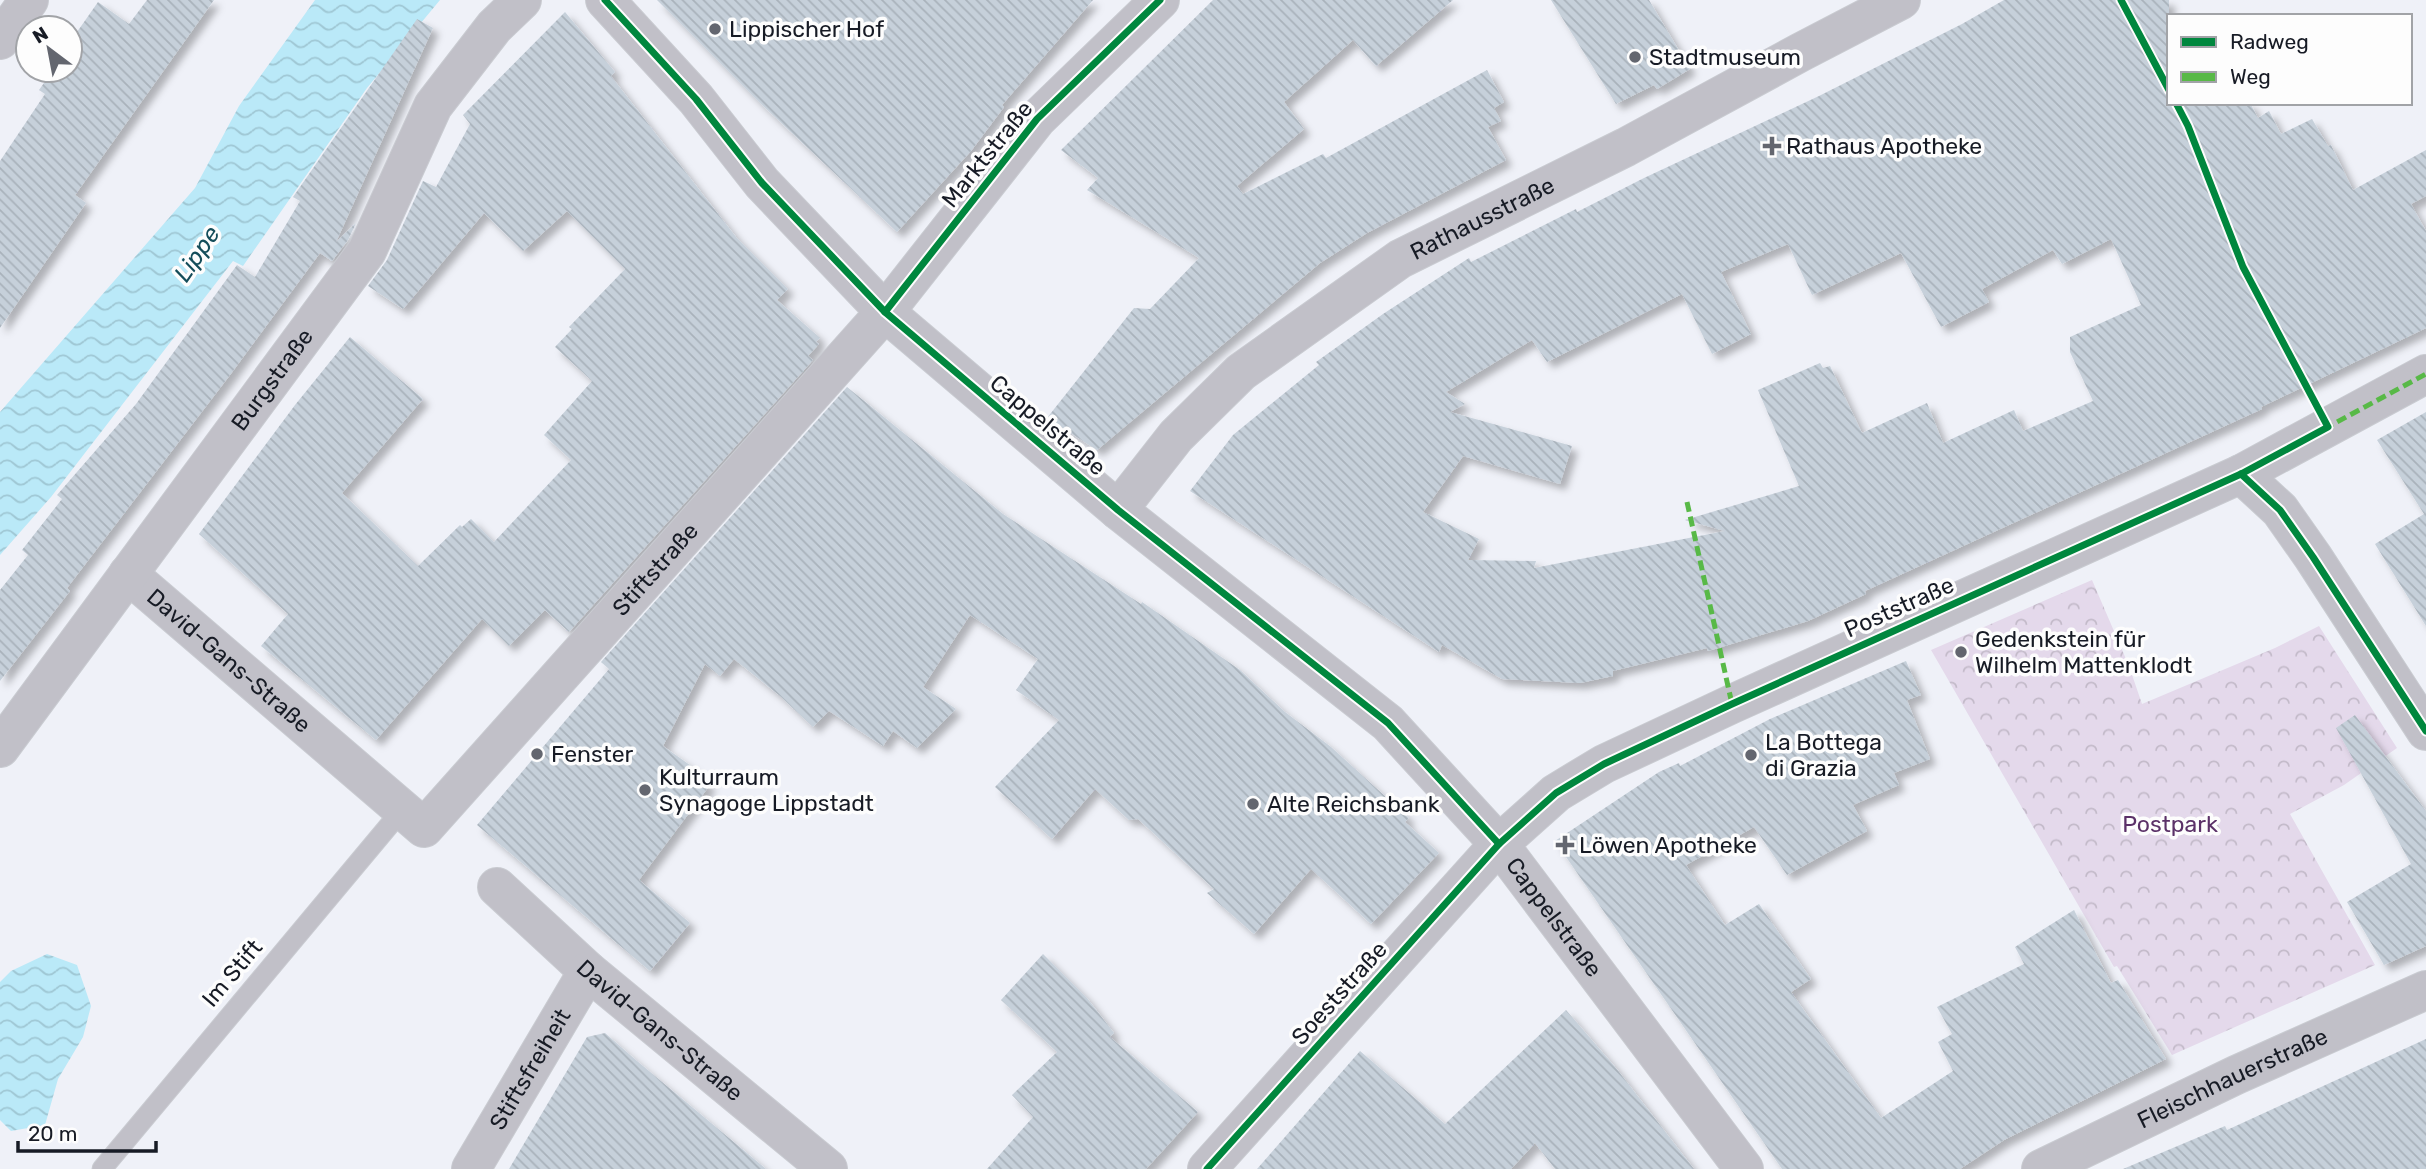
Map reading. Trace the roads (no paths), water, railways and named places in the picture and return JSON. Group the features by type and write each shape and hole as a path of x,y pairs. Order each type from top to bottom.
{"street":[{"path":"0,40 29,0"},
{"name":"Burgstraße","path":"0,748 367,251 433,106 494,27 522,0"},
{"name":"Cappelstraße","path":"605,0 696,99 762,183 885,312 1118,510 1388,723 1499,844 1744,1169"},
{"name":"Marktstraße","path":"885,312 1037,119 1160,0"},
{"name":"Rathausstraße","path":"1118,510 1176,436 1241,372 1400,259 1626,147 1901,0"},
{"name":"Stiftstraße","path":"413,819 885,312"},
{"name":"Poststraße","path":"1499,844 1556,793 1604,764 2241,474 2426,374"},
{"path":"2241,474 2280,510 2426,732"},
{"name":"David-Gans-Straße","path":"128,574 413,819"},
{"name":"Soeststraße","path":"1207,1169 1499,844"},
{"name":"David-Gans-Straße","path":"497,887 588,971 828,1169"},
{"name":"Stiftsfreiheit","path":"471,1169 588,971"},
{"name":"Fleischhauerstraße","path":"2041,1169 2236,1075 2426,990"}],"lane":[{"name":"Im Stift","path":"102,1169 413,819"}],"water":[{"name":"Lippe","path":"315,0 440,0 367,88 243,266 233,261 51,497 0,555 0,412 195,188 239,106"},
{"path":"47,954 77,965 91,1006 83,1037 58,1079 45,1125 11,1131 0,1120 0,982 11,971"}],"place":[{"name":"Lippischer Hof","path":"715,29"},
{"name":"Stadtmuseum","path":"1635,57"},
{"name":"Rathaus Apotheke","path":"1772,146"},
{"name":"Gedenkstein für Wilhelm Mattenklodt","path":"1961,652"},
{"name":"Fenster","path":"537,754"},
{"name":"La Bottega di Grazia","path":"1751,755"},
{"name":"Kulturraum Synagoge Lippstadt","path":"645,790"},
{"name":"Alte Reichsbank","path":"1253,804"},
{"name":"Löwen Apotheke","path":"1565,845"}],"park label":[{"name":"Postpark","path":"2170,824"}]}
